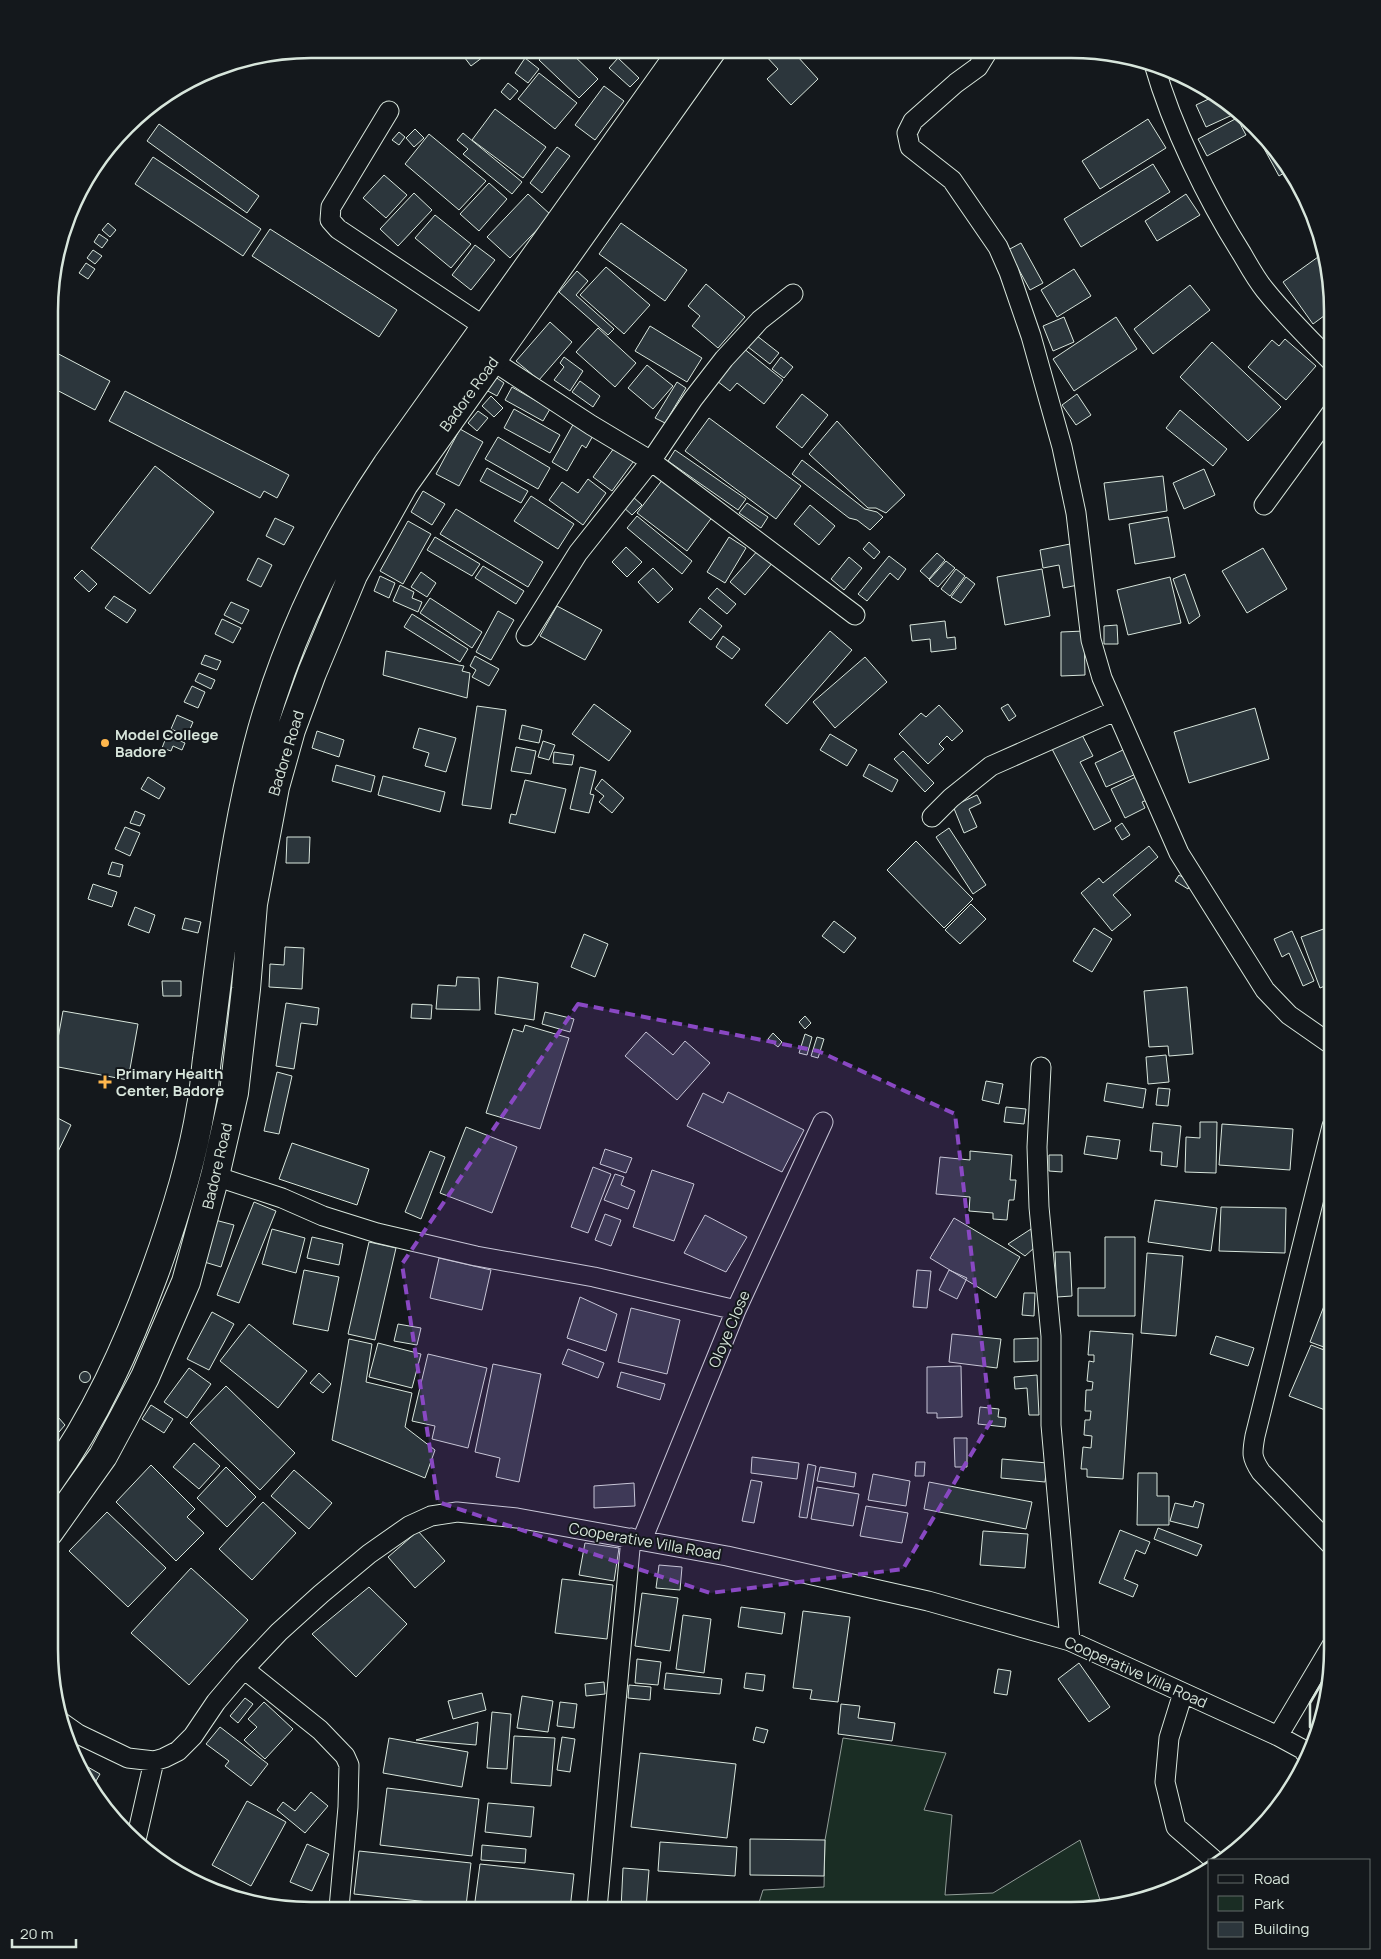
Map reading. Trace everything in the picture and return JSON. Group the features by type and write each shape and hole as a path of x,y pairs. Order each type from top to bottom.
{"main road":[{"name":"Badore Road","path":"58,1470 88,1420 118,1364 138,1318 177,1206 202,1105 236,847 262,729 282,669 302,618 358,508 677,58"},
{"name":"Badore Road","path":"60,1495 103,1456 145,1377 186,1282 215,1176 234,1092 246,989 253,904 274,787 291,730 337,612 371,542 404,484 706,58"}],"street":[{"path":"984,58 978,67 913,120 909,127 908,140 910,147 952,180 998,247 1018,296 1048,393 1062,447 1076,513 1092,640 1102,678 1179,853 1265,990 1289,1014 1324,1039"},
{"path":"1157,73 1180,132 1215,209 1233,241 1264,289 1324,353"},
{"path":"390,110 331,207 330,220 338,229 485,327"},
{"path":"526,636 578,553 651,461 693,399 724,359 760,320 793,294"},
{"path":"493,361 590,425 651,461 855,614"},
{"path":"1264,505 1324,423"},
{"path":"932,817 951,798 991,766 1115,710"},
{"path":"1041,1067 1037,1147 1039,1197 1050,1336 1051,1425 1070,1641"},
{"name":"Oloye Close","path":"598,1902 636,1539 736,1310 823,1122"},
{"path":"1324,1158 1252,1454 1261,1472 1324,1538"},
{"path":"215,1176 282,1198 323,1216 377,1233 476,1256 612,1281 736,1310"},
{"name":"Cooperative Villa Road","path":"70,1728 78,1734 128,1758 154,1761 178,1751 193,1736 216,1702 244,1669 279,1632 370,1554 409,1526 431,1516 457,1512 517,1518 727,1556 928,1601 1070,1641 1302,1749"},
{"path":"1278,1736 1323,1660"},
{"path":"244,1669 320,1730 345,1756 349,1765 348,1808 340,1902"},
{"path":"1183,1693 1168,1738 1165,1782 1176,1827 1212,1858"},
{"path":"138,1833 154,1761"}],"highlighted area":[{"path":"578,1004 818,1051 955,1114 991,1421 903,1569 710,1593 438,1502 402,1264"}],"green space":[{"path":"843,1738 946,1753 924,1810 952,1815 945,1895 993,1893 1080,1840 1100,1899 1070,1902 759,1902 763,1890 824,1887 825,1840"}],"building":[{"path":"465,58 482,58 471,66"},
{"path":"525,58 539,69 528,83 515,73"},
{"path":"541,58 576,58 598,79 579,98 539,60"},
{"path":"618,58 639,78 630,87 609,68"},
{"path":"768,58 799,58 818,79 791,105 767,79 778,69"},
{"path":"539,73 577,103 555,129 518,99"},
{"path":"508,83 518,91 510,100 501,92"},
{"path":"604,86 624,101 595,140 575,125"},
{"path":"1209,99 1231,116 1206,127 1196,105"},
{"path":"495,109 546,147 523,178 472,140"},
{"path":"1148,119 1166,148 1100,189 1082,161"},
{"path":"1235,119 1246,135 1207,156 1198,139"},
{"path":"159,124 259,196 247,213 147,141"},
{"path":"415,129 424,138 414,147 406,138"},
{"path":"399,132 405,137 399,145 392,140"},
{"path":"463,133 522,182 512,194 463,154 468,149 457,140"},
{"path":"429,134 486,181 459,210 405,164"},
{"path":"1263,146 1283,173 1279,176"},
{"path":"557,147 570,156 542,193 530,183"},
{"path":"153,157 261,229 243,256 135,184"},
{"path":"1153,164 1170,192 1081,247 1064,219"},
{"path":"384,175 407,195 386,218 363,198"},
{"path":"489,183 507,199 479,231 460,214"},
{"path":"414,193 432,210 398,246 380,229"},
{"path":"528,194 551,215 510,258 487,237"},
{"path":"1186,194 1200,215 1157,241 1145,221"},
{"path":"435,215 471,244 451,268 415,238"},
{"path":"108,223 116,230 110,237 102,230"},
{"path":"621,223 687,270 665,301 599,254"},
{"path":"270,229 397,310 379,337 252,256"},
{"path":"99,234 108,240 102,248 94,242"},
{"path":"1021,243 1043,283 1030,290 1008,250"},
{"path":"475,245 495,260 471,290 452,275"},
{"path":"93,250 102,256 95,264 87,258"},
{"path":"1318,257 1324,316 1313,324 1283,282"},
{"path":"86,263 95,269 88,279 79,273"},
{"path":"606,267 650,305 624,334 580,295"},
{"path":"1074,269 1091,296 1057,317 1041,290"},
{"path":"577,271 588,281 576,295 614,329 608,335 559,292"},
{"path":"706,284 745,317 718,348 692,326 700,316 688,306"},
{"path":"1190,285 1210,310 1153,354 1134,329"},
{"path":"1064,317 1074,342 1053,351 1043,326"},
{"path":"1116,317 1137,349 1074,391 1053,359"},
{"path":"550,322 572,342 539,380 516,361"},
{"path":"650,326 702,358 687,382 635,351"},
{"path":"598,328 636,363 615,387 576,352"},
{"path":"752,332 779,353 770,364 743,343"},
{"path":"1285,339 1316,366 1286,400 1248,367 1272,340 1279,346"},
{"path":"1212,342 1281,407 1248,441 1180,377"},
{"path":"743,348 783,380 764,404 737,383 730,391 717,381"},
{"path":"58,354 110,381 95,410 58,391"},
{"path":"564,357 583,371 570,391 554,380 564,367 560,363"},
{"path":"781,357 793,367 784,378 772,369"},
{"path":"647,365 673,386 653,409 628,388"},
{"path":"494,376 504,383 497,396 486,390"},
{"path":"580,381 600,396 593,407 572,392"},
{"path":"677,382 686,388 665,423 655,418"},
{"path":"512,387 550,409 543,421 505,400"},
{"path":"125,391 289,475 277,498 264,491 260,498 109,421"},
{"path":"802,394 828,415 802,448 776,427"},
{"path":"1077,394 1091,415 1076,425 1062,405"},
{"path":"491,396 503,408 494,417 482,406"},
{"path":"514,409 560,435 550,453 504,428"},
{"path":"1180,410 1227,449 1213,466 1166,428"},
{"path":"478,411 488,418 477,431 468,423"},
{"path":"709,418 801,486 776,519 685,451"},
{"path":"575,421 595,432 586,448 582,445 567,471 552,462"},
{"path":"837,421 905,495 886,513 876,508 868,508 809,454"},
{"path":"460,429 483,442 459,486 436,474"},
{"path":"498,437 550,468 538,489 485,459"},
{"path":"617,444 636,458 612,491 593,477"},
{"path":"675,450 746,499 738,510 668,461"},
{"path":"802,460 865,509 877,512 883,517 870,530 857,520 849,518 792,474"},
{"path":"155,466 214,512 150,594 91,548"},
{"path":"487,468 528,491 521,503 480,481"},
{"path":"1204,469 1215,495 1184,509 1173,483"},
{"path":"1163,476 1167,511 1109,520 1104,483"},
{"path":"588,479 606,493 583,525 549,500 562,482 578,493"},
{"path":"663,479 713,516 687,551 637,513"},
{"path":"423,491 445,504 432,525 411,512"},
{"path":"531,496 574,524 558,549 514,521"},
{"path":"632,496 642,505 632,515 622,506"},
{"path":"747,503 768,517 761,528 739,513"},
{"path":"810,505 835,526 819,545 794,524"},
{"path":"456,509 543,562 528,587 440,534"},
{"path":"637,516 692,561 682,574 627,528"},
{"path":"1168,517 1175,557 1135,564 1129,524"},
{"path":"275,518 294,527 284,545 266,536"},
{"path":"408,521 431,534 403,584 380,571"},
{"path":"435,537 480,564 472,576 427,550"},
{"path":"729,537 746,548 725,583 707,572"},
{"path":"869,542 880,552 874,559 863,549"},
{"path":"1070,544 1078,585 1063,588 1059,565 1043,568 1040,550"},
{"path":"626,547 642,562 627,577 612,562"},
{"path":"1263,548 1287,589 1247,613 1222,571"},
{"path":"759,549 774,561 745,595 730,582"},
{"path":"937,553 945,560 929,579 920,571"},
{"path":"889,556 906,569 898,580 890,573 867,601 858,594"},
{"path":"849,557 862,568 844,590 831,579"},
{"path":"258,558 272,565 261,587 247,580"},
{"path":"946,561 955,568 938,587 929,580"},
{"path":"483,566 524,591 516,604 475,578"},
{"path":"653,568 673,589 658,603 638,582"},
{"path":"956,569 965,576 950,596 941,589"},
{"path":"1042,569 1050,616 1005,625 997,577"},
{"path":"82,570 97,584 89,592 74,578"},
{"path":"421,572 436,583 427,597 411,587"},
{"path":"1185,574 1200,616 1189,624 1173,579"},
{"path":"380,576 395,583 389,598 374,591"},
{"path":"966,577 975,584 961,603 951,597"},
{"path":"1170,577 1181,623 1128,635 1117,590"},
{"path":"400,585 414,592 412,598 422,602 418,612 393,601"},
{"path":"717,588 736,604 727,614 708,598"},
{"path":"114,596 136,610 127,623 105,608"},
{"path":"430,598 482,632 472,648 420,613"},
{"path":"231,602 249,610 242,624 224,615"},
{"path":"557,606 602,630 585,660 540,636"},
{"path":"700,608 722,626 711,640 689,622"},
{"path":"498,611 514,620 491,660 476,652"},
{"path":"412,614 468,649 460,662 404,627"},
{"path":"222,619 241,628 233,643 215,634"},
{"path":"945,621 947,638 955,637 956,649 931,652 930,639 912,641 910,625"},
{"path":"1117,625 1118,644 1104,644 1104,626"},
{"path":"830,631 852,650 787,724 765,705"},
{"path":"1084,631 1085,675 1061,676 1061,632"},
{"path":"723,636 740,649 732,659 716,647"},
{"path":"386,651 464,666 462,671 470,673 467,698 383,675"},
{"path":"205,655 221,661 217,670 201,664"},
{"path":"475,656 499,669 489,686 472,677 476,670 470,666"},
{"path":"865,657 887,682 835,728 813,702"},
{"path":"199,673 215,680 211,689 195,681"},
{"path":"192,686 205,692 198,708 184,702"},
{"path":"594,704 631,731 609,761 572,734"},
{"path":"1008,704 1016,716 1009,721 1001,708"},
{"path":"939,705 963,731 952,741 947,736 939,744 944,749 928,764 899,734 921,713 926,717"},
{"path":"477,706 506,710 491,809 462,805"},
{"path":"1255,708 1269,759 1189,783 1174,732"},
{"path":"177,715 193,722 187,736 171,729"},
{"path":"522,725 542,730 539,743 519,739"},
{"path":"419,728 456,738 446,772 425,766 429,753 413,748"},
{"path":"317,731 344,740 339,757 312,748"},
{"path":"1081,733 1093,756 1080,762 1111,821 1094,830 1052,749"},
{"path":"830,734 857,750 847,766 820,750"},
{"path":"167,735 185,743 182,750 173,746 171,751 162,748"},
{"path":"543,741 555,745 549,760 538,757"},
{"path":"516,747 536,751 531,774 511,771"},
{"path":"1125,749 1136,774 1106,787 1095,763"},
{"path":"903,751 934,783 925,792 894,759"},
{"path":"554,752 574,755 572,765 553,763"},
{"path":"869,764 898,780 892,792 863,776"},
{"path":"336,765 375,776 371,792 332,781"},
{"path":"580,767 596,771 590,794 594,795 589,813 570,809"},
{"path":"383,776 445,792 440,812 378,795"},
{"path":"148,777 165,788 159,799 141,789"},
{"path":"1136,777 1147,800 1142,802 1145,808 1125,818 1111,789"},
{"path":"602,779 624,798 612,813 599,802 604,796 595,789"},
{"path":"525,780 566,789 555,833 509,823 511,814 516,815"},
{"path":"977,795 981,803 969,809 977,827 964,833 953,806"},
{"path":"135,811 145,815 140,826 130,823"},
{"path":"1122,823 1130,835 1122,840 1115,828"},
{"path":"125,827 140,833 130,856 115,849"},
{"path":"949,828 986,885 973,894 936,837"},
{"path":"287,837 310,837 309,863 286,863"},
{"path":"916,841 973,899 944,928 887,870"},
{"path":"1149,846 1158,857 1113,895 1131,915 1112,931 1081,893 1099,878 1103,883"},
{"path":"112,862 123,865 120,877 108,874"},
{"path":"1179,875 1192,883 1188,889 1175,881"},
{"path":"93,884 117,892 112,907 88,899"},
{"path":"971,904 986,919 960,944 945,930"},
{"path":"135,907 155,915 149,933 128,925"},
{"path":"185,918 201,922 198,933 182,929"},
{"path":"834,921 856,938 844,953 822,936"},
{"path":"1094,928 1112,939 1092,972 1073,961"},
{"path":"1324,929 1324,986 1320,988 1301,937"},
{"path":"1292,931 1314,981 1303,986 1289,953 1282,957 1274,939"},
{"path":"584,934 608,944 595,977 571,967"},
{"path":"285,947 304,948 302,989 269,987 270,964 284,965"},
{"path":"457,977 479,978 480,1010 436,1009 438,985 456,986"},
{"path":"498,977 538,983 534,1020 495,1014"},
{"path":"162,981 181,981 181,996 163,996"},
{"path":"1187,987 1193,1054 1169,1056 1168,1046 1149,1047 1144,991"},
{"path":"286,1003 319,1008 317,1025 301,1023 294,1069 276,1066"},
{"path":"412,1004 432,1005 431,1019 411,1018"},
{"path":"63,1011 138,1024 128,1080 58,1067 58,1038"},
{"path":"545,1012 574,1019 570,1032 542,1024"},
{"path":"805,1016 811,1023 805,1029 799,1022"},
{"path":"525,1025 569,1038 540,1129 486,1113 513,1029 523,1032"},
{"path":"646,1032 673,1055 685,1041 710,1063 677,1100 625,1056"},
{"path":"773,1033 782,1042 778,1047 768,1039"},
{"path":"805,1034 812,1037 807,1055 799,1053"},
{"path":"817,1037 824,1039 818,1058 811,1056"},
{"path":"1166,1055 1169,1082 1148,1084 1146,1057"},
{"path":"277,1072 292,1076 279,1134 264,1131"},
{"path":"986,1081 1003,1084 999,1104 982,1100"},
{"path":"1107,1083 1146,1089 1143,1108 1104,1101"},
{"path":"1158,1088 1170,1089 1168,1106 1156,1105"},
{"path":"728,1092 804,1130 782,1172 687,1126 703,1093 723,1103"},
{"path":"1006,1107 1026,1109 1024,1124 1004,1122"},
{"path":"58,1118 71,1125 58,1152"},
{"path":"1200,1122 1217,1122 1216,1173 1185,1172 1186,1137 1200,1138"},
{"path":"1153,1123 1181,1126 1177,1167 1161,1165 1162,1152 1150,1151"},
{"path":"1222,1124 1293,1129 1290,1170 1219,1165"},
{"path":"466,1127 517,1147 492,1213 440,1193"},
{"path":"1087,1136 1120,1140 1117,1159 1084,1154"},
{"path":"292,1143 369,1169 357,1205 279,1179"},
{"path":"605,1149 632,1158 626,1173 600,1164"},
{"path":"430,1151 445,1157 421,1219 405,1212"},
{"path":"970,1151 1012,1155 1010,1180 1016,1180 1014,1200 1009,1200 1007,1220 993,1219 993,1213 969,1211 970,1197 936,1194 940,1157 970,1160"},
{"path":"1049,1155 1062,1155 1062,1172 1049,1171"},
{"path":"593,1167 611,1174 588,1233 571,1227"},
{"path":"652,1170 694,1184 674,1241 633,1227"},
{"path":"615,1174 624,1177 621,1185 635,1191 628,1209 604,1200"},
{"path":"1155,1200 1217,1208 1211,1251 1148,1242"},
{"path":"254,1202 276,1211 239,1303 217,1295"},
{"path":"1221,1207 1286,1208 1285,1253 1219,1251"},
{"path":"605,1214 621,1220 611,1246 595,1240"},
{"path":"705,1215 747,1237 726,1272 684,1253"},
{"path":"954,1218 1020,1257 996,1298 930,1258"},
{"path":"215,1220 234,1225 221,1267 201,1261"},
{"path":"272,1229 305,1238 296,1273 262,1264"},
{"path":"1031,1229 1034,1248 1025,1256 1008,1244"},
{"path":"312,1237 343,1244 339,1265 307,1258"},
{"path":"1105,1237 1135,1237 1135,1316 1078,1316 1078,1288 1105,1288"},
{"path":"369,1242 396,1248 375,1340 348,1334"},
{"path":"1055,1252 1070,1252 1072,1296 1057,1297"},
{"path":"1147,1253 1183,1256 1176,1336 1141,1333"},
{"path":"439,1258 491,1270 482,1310 430,1298"},
{"path":"304,1270 339,1277 328,1331 293,1324"},
{"path":"917,1270 931,1271 927,1308 913,1307"},
{"path":"949,1270 967,1278 957,1299 939,1290"},
{"path":"1024,1293 1035,1293 1034,1316 1022,1315"},
{"path":"580,1297 617,1314 606,1351 567,1338"},
{"path":"1324,1306 1324,1347 1310,1342"},
{"path":"631,1308 680,1320 667,1374 618,1362"},
{"path":"212,1312 234,1324 209,1370 187,1359"},
{"path":"249,1324 307,1371 278,1408 220,1361"},
{"path":"398,1324 421,1328 417,1345 394,1341"},
{"path":"1090,1331 1133,1334 1123,1479 1087,1477 1087,1469 1081,1469 1083,1447 1091,1448 1092,1436 1084,1435 1085,1420 1090,1420 1091,1411 1085,1411 1086,1390 1092,1390 1093,1382 1087,1381 1089,1361 1094,1362 1094,1355 1088,1355"},
{"path":"952,1334 1001,1339 997,1368 949,1362"},
{"path":"1216,1336 1254,1348 1248,1366 1210,1354"},
{"path":"1038,1338 1038,1361 1014,1362 1014,1339"},
{"path":"349,1339 372,1344 366,1382 412,1393 405,1427 435,1450 425,1478 332,1440"},
{"path":"378,1343 421,1354 412,1388 369,1377"},
{"path":"1311,1345 1324,1350 1324,1410 1289,1396"},
{"path":"568,1349 604,1363 598,1378 562,1364"},
{"path":"428,1354 487,1368 468,1448 432,1439 435,1426 412,1421"},
{"path":"493,1364 541,1374 519,1482 496,1477 500,1458 475,1452"},
{"path":"961,1366 962,1417 937,1418 937,1413 927,1413 927,1367"},
{"path":"189,1368 211,1384 187,1418 164,1402"},
{"path":"85,1371 91,1377 85,1383 79,1377"},
{"path":"621,1372 665,1384 660,1400 617,1387"},
{"path":"319,1373 331,1384 323,1393 310,1383"},
{"path":"1037,1375 1039,1415 1029,1415 1027,1388 1015,1389 1014,1377"},
{"path":"226,1386 295,1453 260,1490 190,1423"},
{"path":"151,1405 173,1419 164,1433 142,1419"},
{"path":"980,1407 999,1409 998,1417 1006,1418 1005,1427 978,1424"},
{"path":"58,1417 65,1425 58,1431"},
{"path":"954,1438 967,1438 967,1467 955,1467"},
{"path":"194,1443 220,1466 199,1489 173,1467"},
{"path":"752,1457 799,1463 797,1479 751,1473"},
{"path":"1002,1459 1047,1463 1045,1482 1001,1478"},
{"path":"916,1462 925,1462 924,1476 915,1476"},
{"path":"808,1464 816,1466 807,1518 799,1517"},
{"path":"151,1465 195,1509 187,1517 204,1533 176,1561 116,1502"},
{"path":"226,1467 256,1497 227,1527 197,1498"},
{"path":"820,1467 856,1473 854,1487 817,1481"},
{"path":"294,1470 332,1503 309,1529 271,1496"},
{"path":"1138,1473 1157,1473 1157,1496 1169,1496 1169,1525 1137,1525"},
{"path":"873,1474 910,1481 906,1506 868,1500"},
{"path":"751,1480 762,1482 754,1523 742,1521"},
{"path":"929,1482 1032,1502 1026,1529 924,1509"},
{"path":"634,1483 635,1506 594,1508 594,1486"},
{"path":"817,1487 859,1494 853,1526 811,1519"},
{"path":"1195,1501 1204,1504 1198,1528 1170,1521 1175,1503 1193,1507"},
{"path":"263,1502 296,1533 252,1580 219,1549"},
{"path":"866,1506 908,1513 902,1543 860,1536"},
{"path":"107,1512 166,1568 128,1607 69,1551"},
{"path":"1158,1528 1202,1545 1197,1556 1154,1539"},
{"path":"1120,1530 1150,1542 1145,1554 1136,1550 1124,1579 1138,1585 1133,1597 1099,1583"},
{"path":"418,1531 445,1561 415,1588 388,1557"},
{"path":"983,1531 1028,1534 1025,1568 980,1565"},
{"path":"585,1543 619,1548 614,1581 579,1575"},
{"path":"659,1565 682,1567 680,1590 656,1588"},
{"path":"191,1568 248,1620 189,1685 131,1633"},
{"path":"562,1579 613,1585 607,1639 555,1633"},
{"path":"369,1587 407,1624 356,1677 312,1634"},
{"path":"642,1593 678,1598 670,1651 635,1646"},
{"path":"741,1607 785,1613 782,1634 738,1627"},
{"path":"803,1611 850,1617 838,1702 810,1699 812,1690 793,1688"},
{"path":"683,1615 711,1619 704,1673 676,1669"},
{"path":"637,1659 661,1662 658,1685 635,1683"},
{"path":"1079,1663 1110,1707 1089,1722 1058,1679"},
{"path":"998,1669 1011,1671 1007,1695 994,1693"},
{"path":"666,1673 722,1679 720,1694 664,1689"},
{"path":"746,1673 765,1675 763,1691 744,1688"},
{"path":"604,1682 605,1694 586,1696 585,1684"},
{"path":"629,1685 651,1687 650,1700 628,1698"},
{"path":"482,1693 486,1710 453,1719 448,1701"},
{"path":"522,1696 553,1701 548,1732 517,1728"},
{"path":"245,1698 253,1704 238,1723 230,1716"},
{"path":"264,1702 293,1729 265,1759 244,1740 257,1727 248,1719"},
{"path":"560,1702 577,1704 574,1728 557,1726"},
{"path":"841,1704 860,1706 858,1718 895,1723 892,1741 838,1734"},
{"path":"492,1712 511,1714 507,1769 487,1768"},
{"path":"478,1722 476,1745 416,1740"},
{"path":"220,1727 268,1764 251,1786 225,1766 229,1761 206,1744"},
{"path":"756,1727 768,1730 764,1743 753,1740"},
{"path":"514,1736 555,1738 551,1786 511,1783"},
{"path":"562,1737 575,1739 570,1772 557,1770"},
{"path":"389,1738 468,1752 462,1787 383,1773"},
{"path":"640,1753 736,1764 727,1838 631,1827"},
{"path":"87,1767 100,1774 95,1782"},
{"path":"387,1788 479,1799 472,1856 380,1845"},
{"path":"311,1792 328,1806 305,1833 277,1810 283,1802 295,1811"},
{"path":"247,1801 286,1822 251,1886 212,1865"},
{"path":"488,1803 534,1807 531,1837 485,1832"},
{"path":"750,1839 825,1840 824,1876 750,1875"},
{"path":"660,1842 737,1847 735,1876 658,1871"},
{"path":"307,1844 329,1854 312,1891 290,1882"},
{"path":"482,1845 526,1849 525,1863 481,1860"},
{"path":"359,1851 471,1863 466,1902 429,1902 354,1894"},
{"path":"480,1864 574,1874 571,1902 475,1902"},
{"path":"623,1868 649,1870 647,1902 621,1902"}],"wall":[{"path":"1311,1727 1310,1703 1321,1685"}],"place":[{"name":"Model College Badore","path":"105,743"},
{"name":"Primary Health Center, Badore","path":"105,1082"}]}
